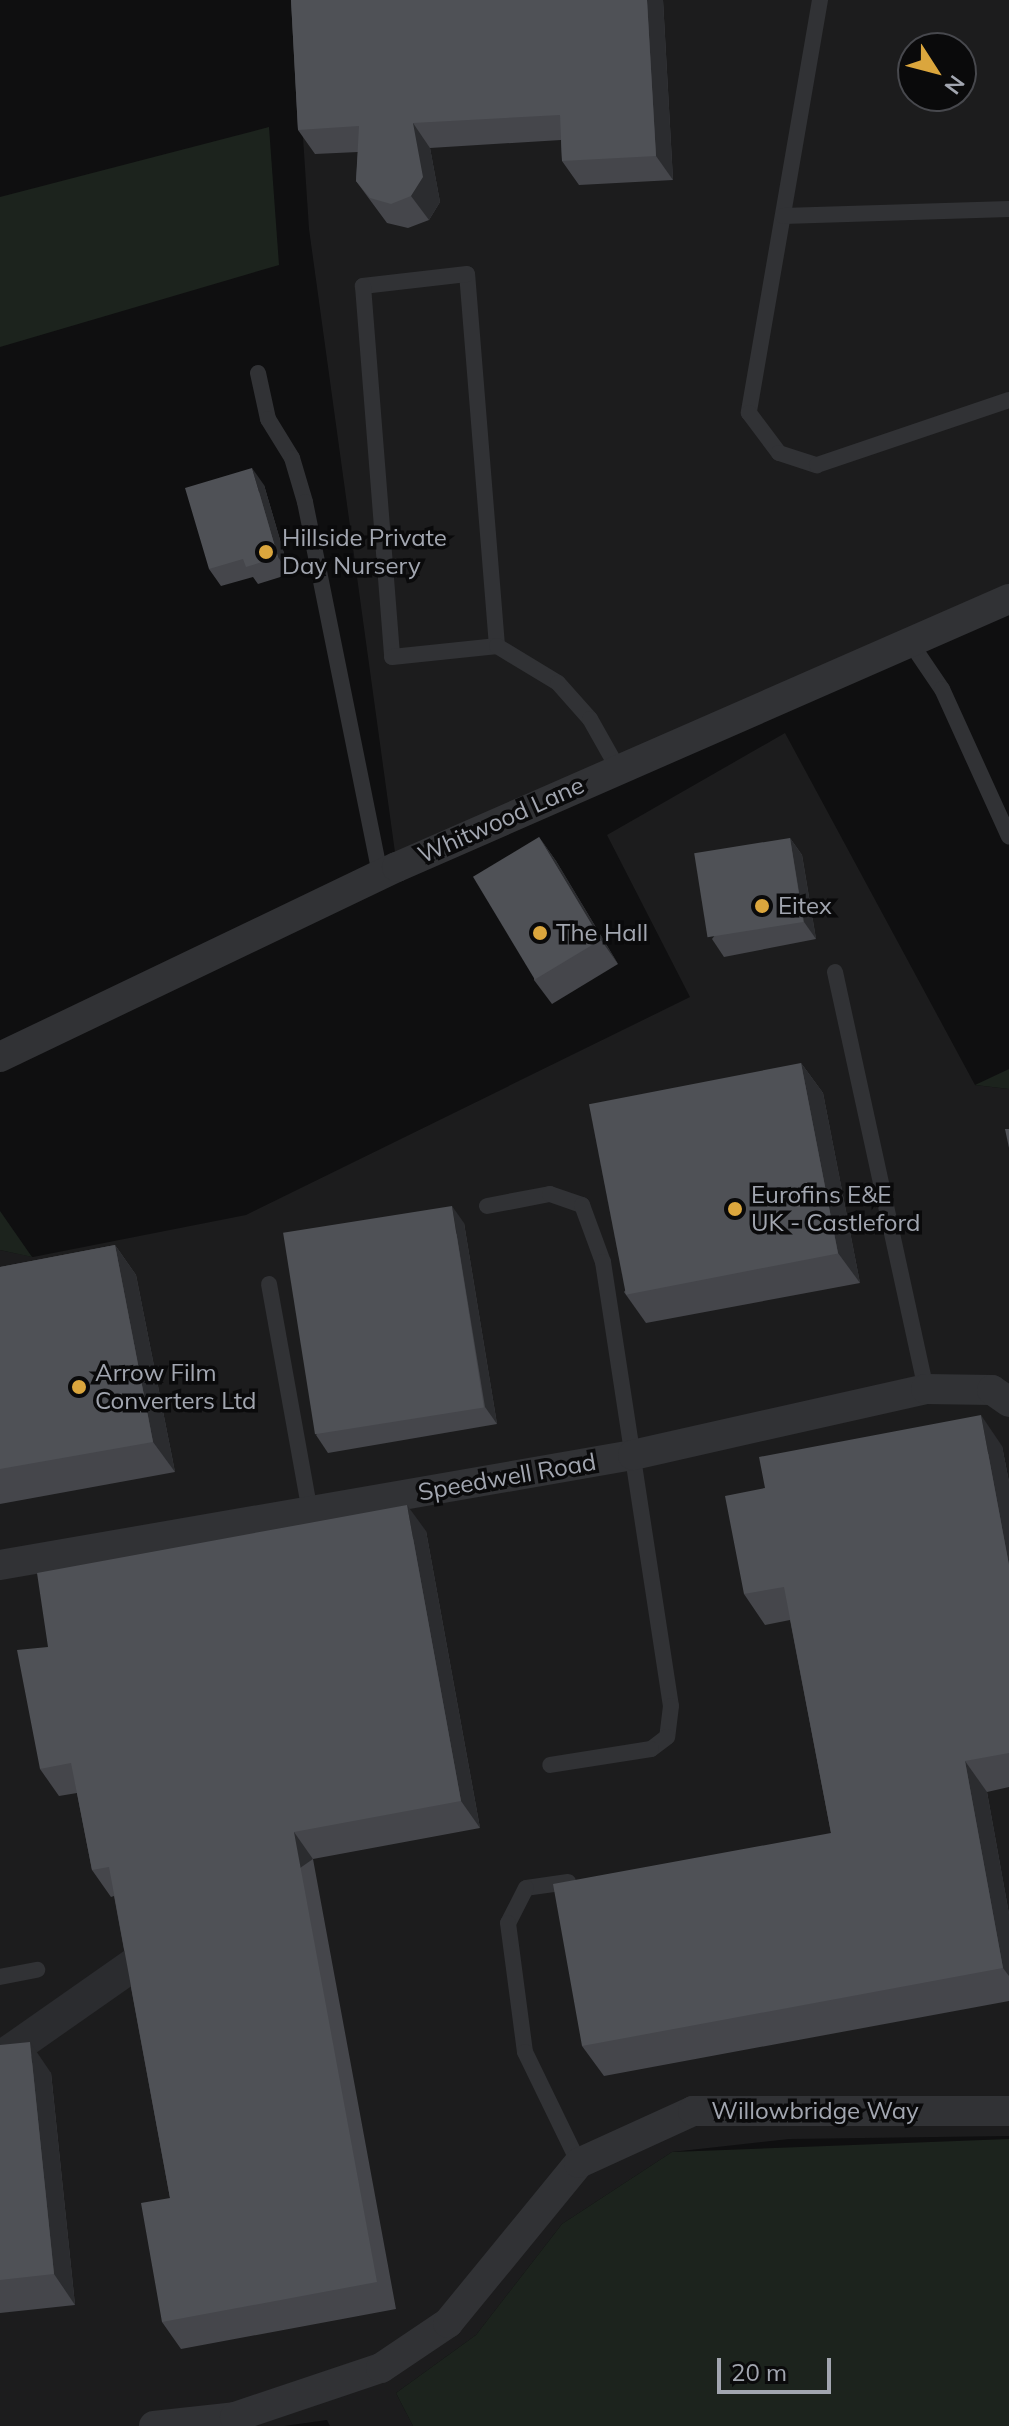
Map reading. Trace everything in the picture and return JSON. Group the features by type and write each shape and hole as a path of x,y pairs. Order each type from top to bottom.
{"street":[{"name":"Whitwood Lane","path":"0,1057 380,875 617,767 1009,599"},
{"name":"Speedwell Road","path":"0,1565 633,1455 926,1389 992,1390 1009,1402"},
{"name":"Willowbridge Way","path":"154,2426 235,2417 381,2368 448,2323 579,2163 693,2111 1009,2111"}],"lane":[{"path":"820,0 749,413 779,453 817,465 1009,400"},
{"path":"783,216 1009,209"},
{"path":"497,646 467,274 363,286 392,657 497,646 558,683 590,719 617,767"},
{"path":"258,373 268,419 292,458 305,502 380,875"},
{"path":"910,642 942,689 1009,837"},
{"path":"835,972 926,1389"},
{"path":"487,1206 550,1194 582,1205 603,1262 671,1706 667,1737 651,1749 550,1765"},
{"path":"269,1284 310,1513"},
{"path":"568,1882 526,1888 508,1923 525,2052 579,2163"},
{"path":"0,1977 37,1970"}],"shaded area":[{"path":"294,0 1009,0 1009,599 397,867 309,229"},
{"path":"269,127 279,265 0,347 0,197"},
{"path":"785,733 975,1085 1009,1089 1009,2136 789,2139 672,2152 562,2224 476,2335 396,2393 413,2426 330,2426 327,2420 284,2426 0,2426 0,1250 33,1257 246,1215 690,997 607,835"},
{"path":"1009,1069 1009,1089 975,1085"},
{"path":"0,1211 32,1257 0,1250"},
{"path":"1009,2139 1009,2426 413,2426 396,2393 476,2335 562,2224 672,2152"}],"building":[{"path":"291,0 647,0 656,156 562,161 560,115 413,123 423,177 411,196 391,204 370,198 356,181 359,126 298,130"},
{"path":"252,468 278,557 246,567 243,559 209,569 185,488"},
{"path":"539,837 601,940 535,980 473,877"},
{"name":"Eitex","path":"790,838 803,922 707,937 694,853"},
{"name":"Eurofins E&E UK - Castleford","path":"801,1063 838,1253 626,1295 589,1104"},
{"path":"452,1206 484,1407 315,1434 283,1233"},
{"name":"Arrow Film Converters Ltd","path":"115,1245 153,1442 0,1469 0,1267"},
{"path":"981,1415 1009,1565 1009,1753 965,1761 1003,1968 582,2046 553,1884 831,1833 784,1587 744,1594 725,1496 765,1488 759,1457"},
{"path":"407,1505 461,1801 294,1832 377,2282 162,2322 141,2203 170,2198 109,1867 92,1870 71,1763 40,1769 17,1650 48,1647 37,1573"},
{"path":"30,2042 54,2274 0,2280 0,2045"}],"place":[{"name":"Hillside Private Day Nursery","path":"266,552"},
{"name":"Eitex","path":"762,906"},
{"name":"The Hall","path":"540,933"},
{"name":"Eurofins E&E UK - Castleford","path":"735,1209"},
{"name":"Arrow Film Converters Ltd","path":"79,1387"}]}
